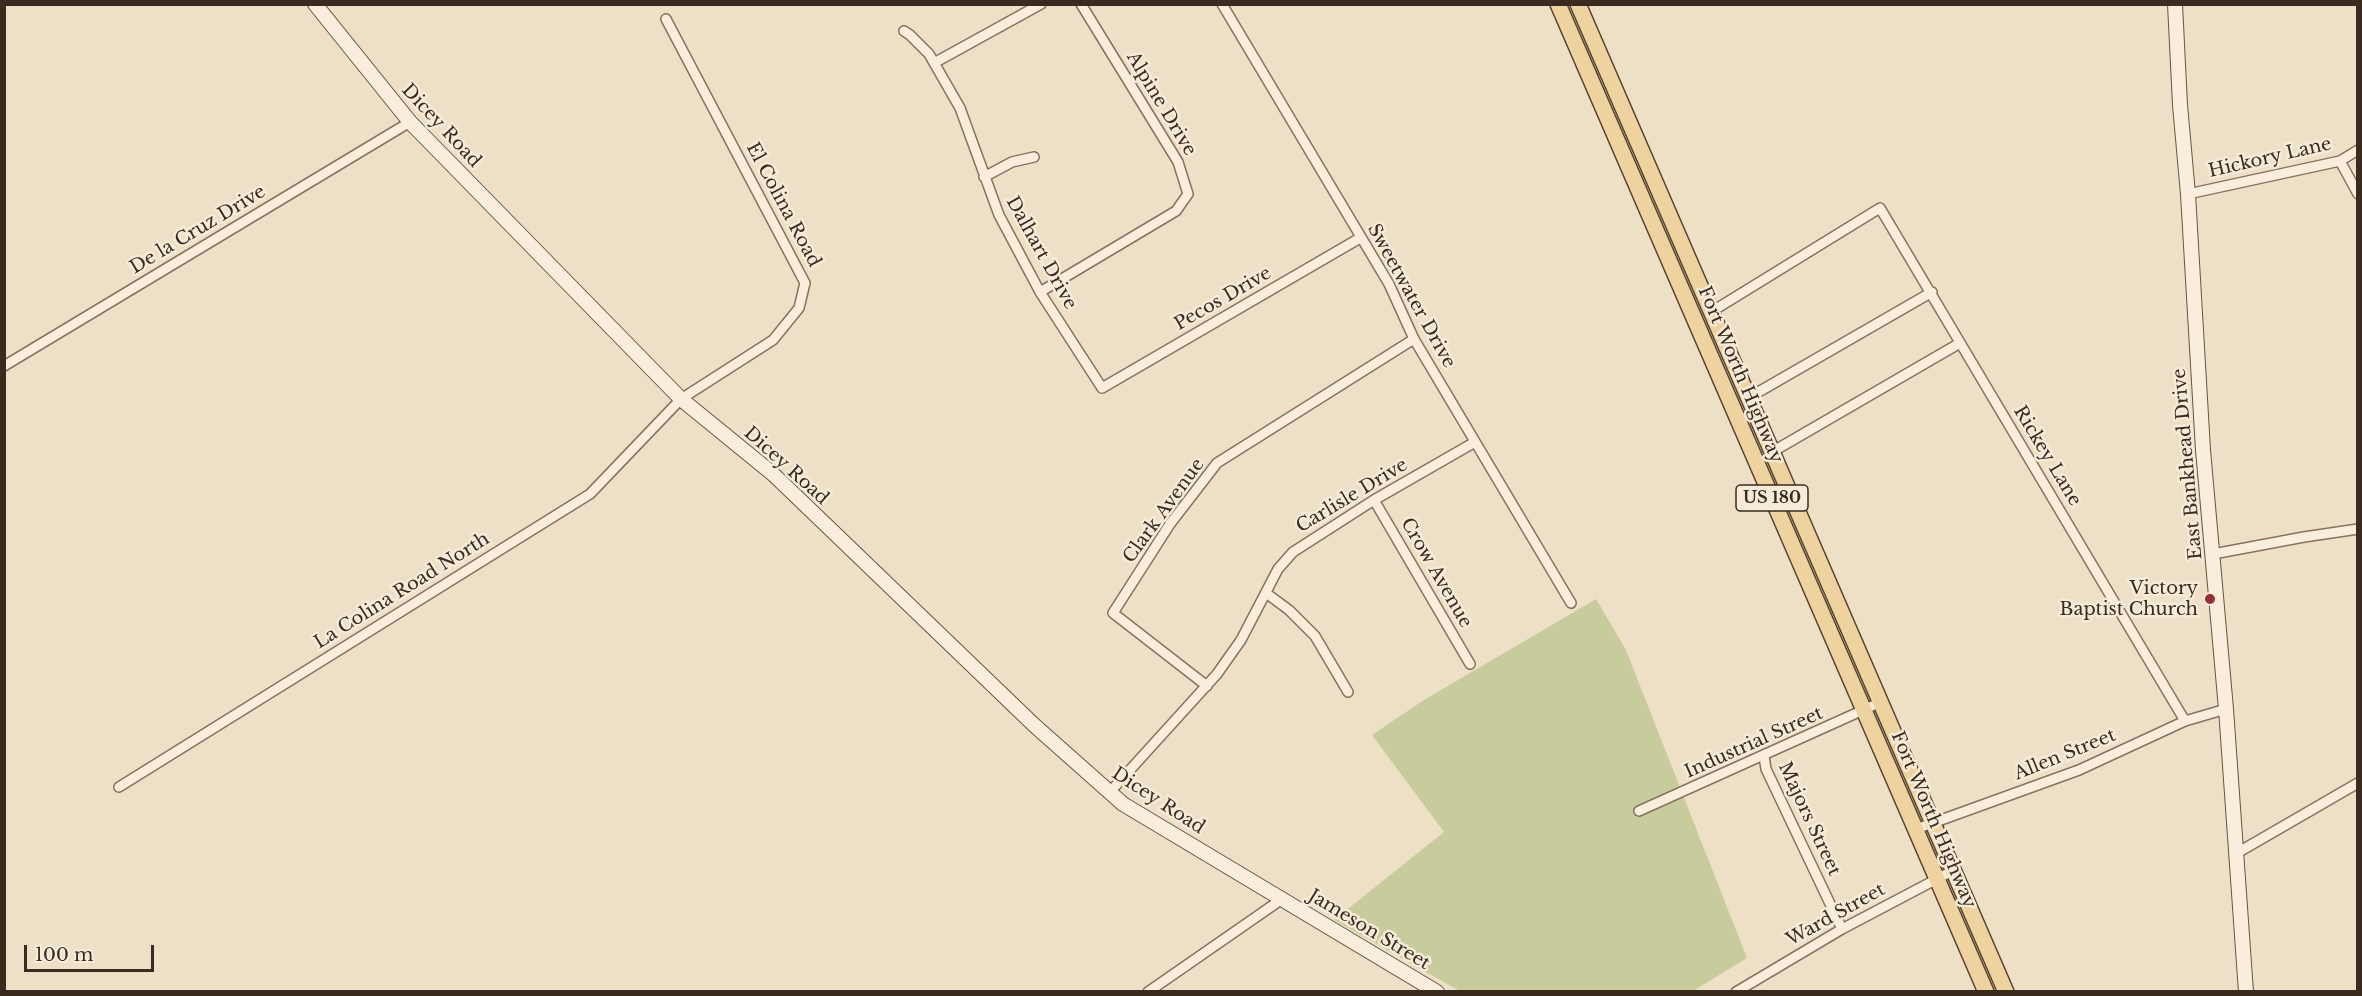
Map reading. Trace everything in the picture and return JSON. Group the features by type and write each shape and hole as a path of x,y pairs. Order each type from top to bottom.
{"main road":[{"name":"Fort Worth Highway","path":"1558,4 1986,992"},
{"name":"Fort Worth Highway","path":"1578,4 2006,992"},
{"path":"1603,109 1620,101"},
{"path":"1714,364 1731,357"},
{"path":"1779,515 1796,507"}],"street":[{"name":"Dicey Road","path":"315,4 410,122 681,399 772,474 1034,726 1123,804 1282,899"},
{"path":"934,63 1041,4"},
{"name":"Alpine Drive","path":"1040,292 1176,211 1188,194 1178,162 1081,4"},
{"name":"Sweetwater Drive","path":"1222,4 1389,284 1414,339 1571,603"},
{"name":"East Bankhead Drive","path":"2175,4 2203,450 2226,709 2246,992"},
{"name":"El Colina Road","path":"666,20 805,283 799,308 773,340 681,399"},
{"name":"Dalhart Drive","path":"904,31 934,63 960,108 999,215 1040,292 1102,388"},
{"name":"De la Cruz Drive","path":"4,366 410,122"},
{"name":"Hickory Lane","path":"2188,194 2340,161 2358,150"},
{"path":"984,177 1012,162 1034,157"},
{"path":"2340,161 2358,194"},
{"name":"Rickey Lane","path":"1711,312 1880,208 2186,721"},
{"name":"Pecos Drive","path":"1102,388 1360,238"},
{"path":"1748,398 1932,292"},
{"name":"Clark Avenue","path":"1207,686 1113,613 1170,524 1217,463 1414,339"},
{"path":"1772,452 1960,343"},
{"name":"La Colina Road North","path":"119,787 590,494 681,399"},
{"name":"Carlisle Drive","path":"1109,793 1207,686 1241,640 1278,569 1293,552 1374,500 1475,442"},
{"name":"Crow Avenue","path":"1374,500 1470,664"},
{"path":"2213,554 2358,529"},
{"path":"1266,593 1284,606 1315,636 1348,692"},
{"name":"Industrial Street","path":"1639,812 1881,702"},
{"name":"Allen Street","path":"1916,830 2079,770 2186,721 2226,709"},
{"name":"Majors Street","path":"1764,756 1766,769 1842,928"},
{"path":"2237,853 2358,783"},
{"name":"Ward Street","path":"1736,992 1842,928 1954,870"},
{"path":"1148,992 1282,899"},
{"name":"Jameson Street","path":"1282,899 1437,992"}],"green space":[{"path":"1596,599 1626,650 1747,958 1693,991 1460,991 1334,920 1444,832 1372,735 1424,700"}],"place":[{"name":"Victory Baptist Church","path":"2210,599"}]}
